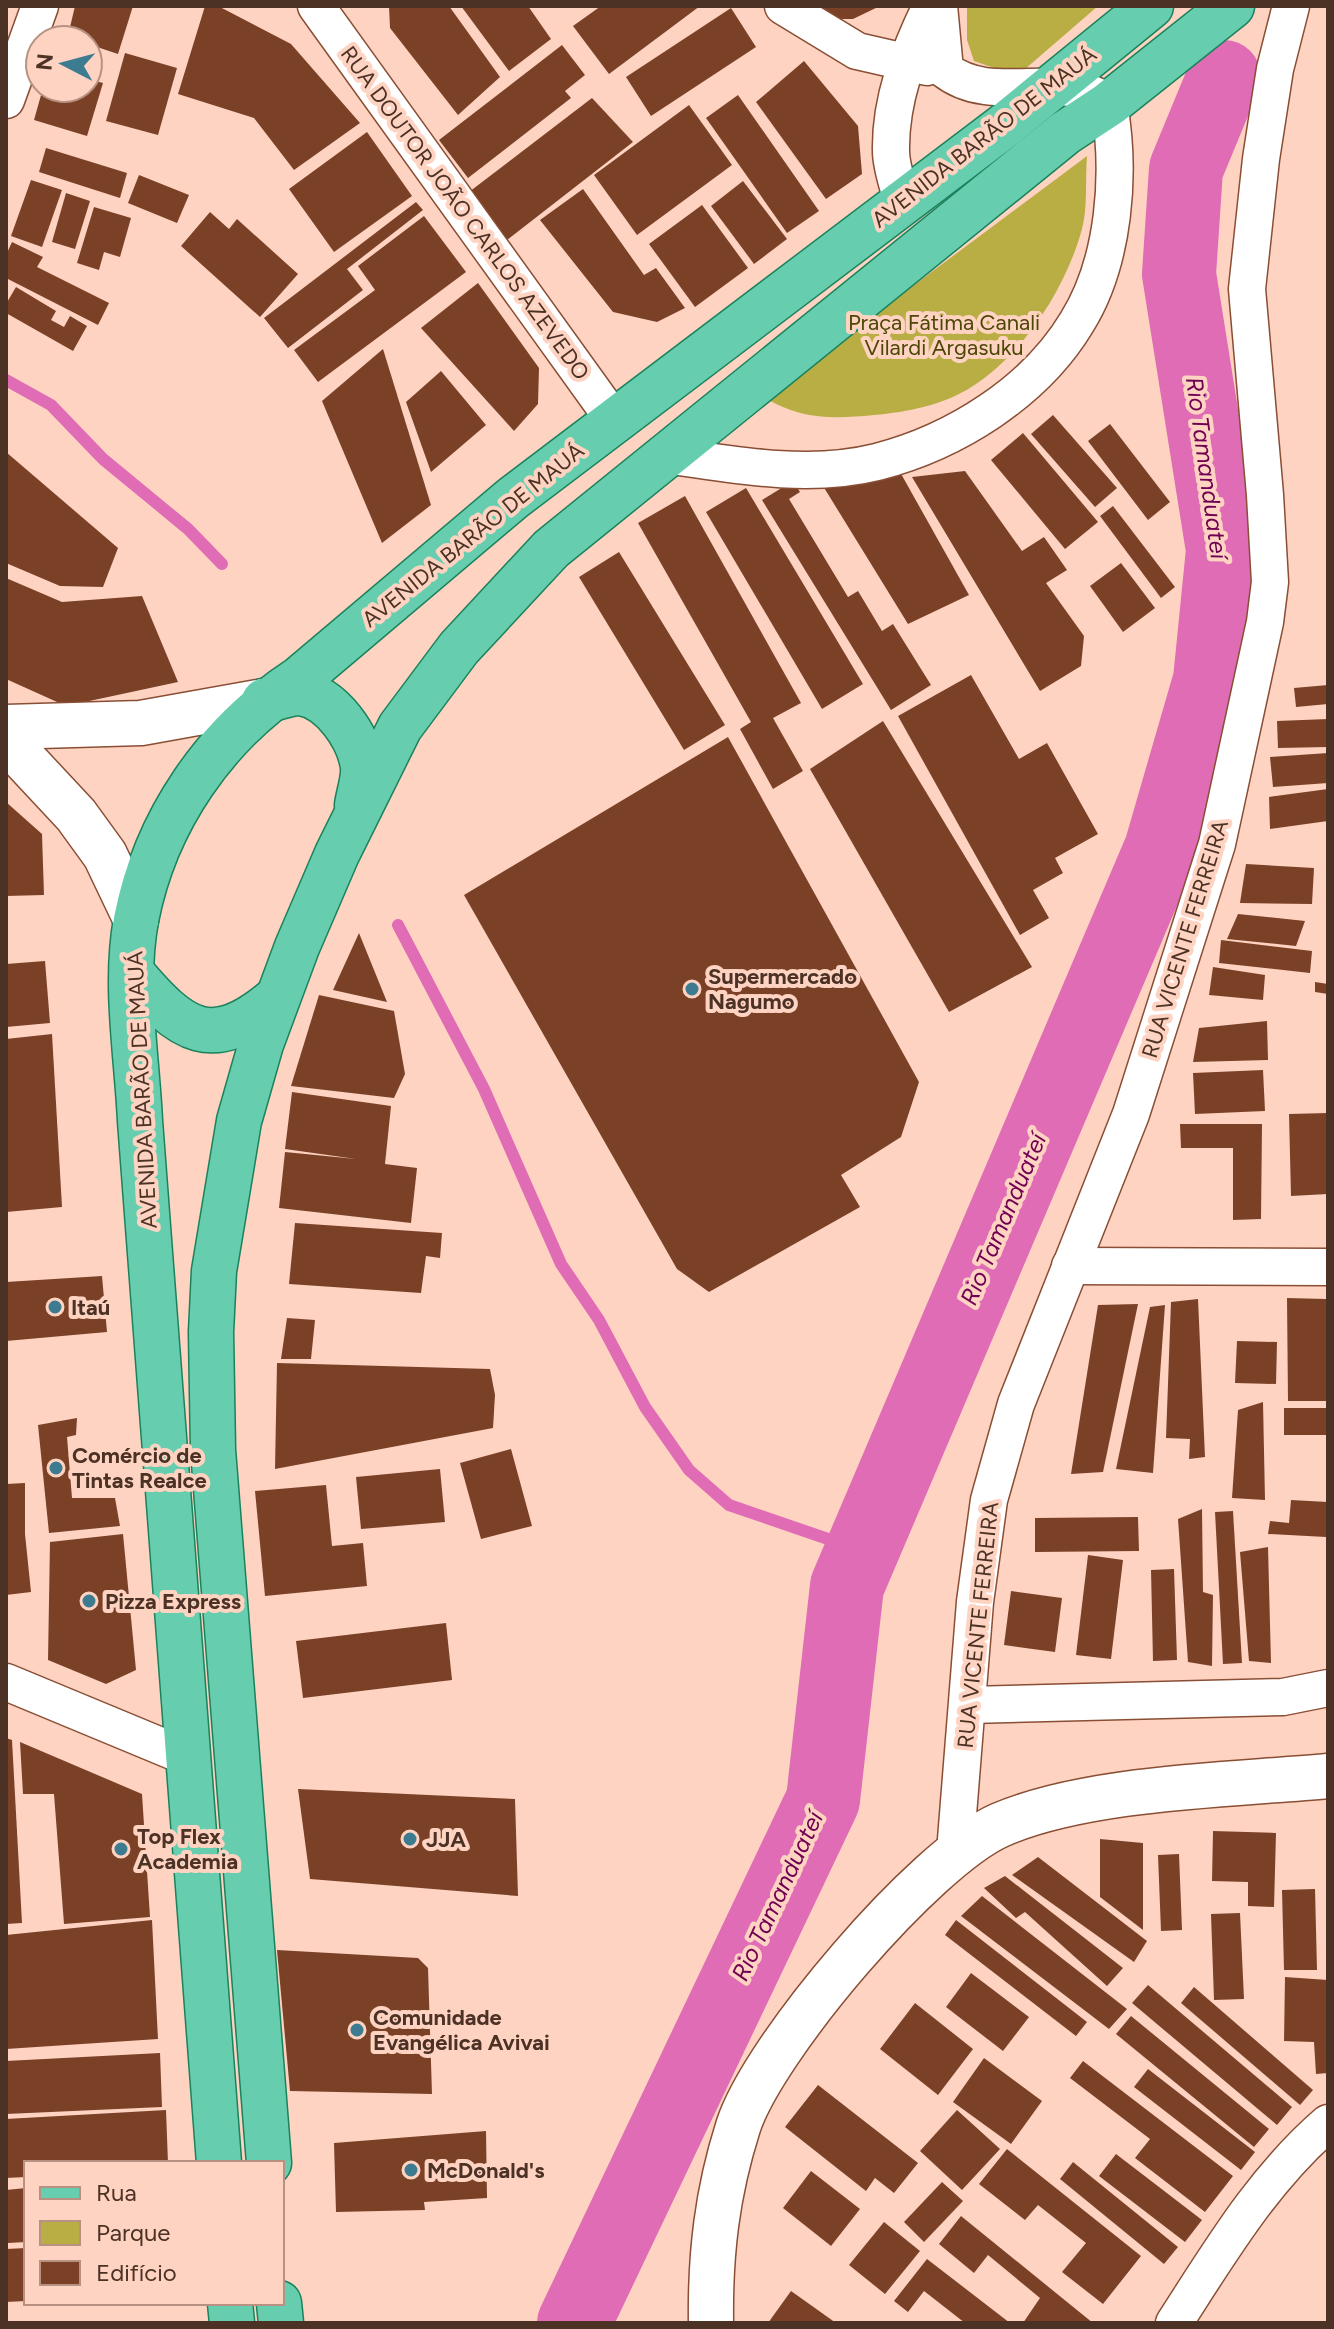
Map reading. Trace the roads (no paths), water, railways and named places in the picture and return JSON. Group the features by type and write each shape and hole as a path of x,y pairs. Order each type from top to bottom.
{"main road":[{"name":"AVENIDA BARÃO DE MAUÁ","path":"219,2161 132,973 136,920 158,850 182,800 215,750 264,701 299,679 513,498 1051,87 1151,6"},
{"path":"269,2161 213,1450 211,1332 214,1271 239,1121 278,997 356,815 400,727 459,648 551,549 1065,133 1109,104 1232,6"},
{"path":"264,701 299,693 325,702 337,713 351,736 363,767 356,815"},
{"path":"132,973 173,1019 195,1029 212,1031 256,1016 278,997"}],"street":[{"path":"6,100 40,6"},
{"name":"RUA DOUTOR JOÃO CARLOS AZEVEDO","path":"316,6 614,420"},
{"path":"666,455 804,470 877,462 960,431 1040,369 1078,322 1101,264 1116,169 1109,104 1084,90 1051,87 1006,89 972,85 945,70 905,64 857,51 783,6"},
{"path":"902,201 891,155 905,64 931,6"},
{"path":"939,6 945,70"},
{"name":"RUA VICENTE FERREIRA","path":"955,1852 975,1602 989,1500 1016,1404 1131,1114 1217,844 1265,622 1270,582 1267,524 1247,277 1275,69 1291,6"},
{"path":"6,727 141,723 264,701"},
{"path":"6,740 76,815 105,855 136,920"},
{"path":"1070,1266 1328,1267"},
{"path":"6,1682 187,1757"},
{"path":"969,1705 1283,1697 1328,1688"},
{"path":"711,2323 710,2256 722,2186 739,2124 761,2078 836,1974 955,1852 999,1825 1049,1809 1110,1797 1328,1776"},
{"path":"1174,2323 1239,2222 1295,2152 1328,2123"}],"waterway":[{"name":"Rio Tamanduateí","path":"574,2323 823,1800 847,1586 1161,849 1210,680 1223,550 1179,274 1186,169 1224,77"},
{"path":"6,380 51,405 103,459 188,529 222,564"},
{"path":"398,925 484,1089 561,1264 599,1320 645,1407 689,1470 729,1505 863,1551"}],"place":[{"name":"Supermercado Nagumo","path":"692,989"},
{"name":"Itaú","path":"55,1307"},
{"name":"Comércio de Tintas Realce","path":"56,1468"},
{"name":"Pizza Express","path":"89,1601"},
{"name":"JJA","path":"410,1839"},
{"name":"Top Flex Academia","path":"121,1849"},
{"name":"Comunidade Evangélica Avivai","path":"357,2030"},
{"name":"McDonald's","path":"411,2170"}],"park label":[{"name":"Praça Fátima Canali Vilardi Argasuku","path":"944,334"}]}
